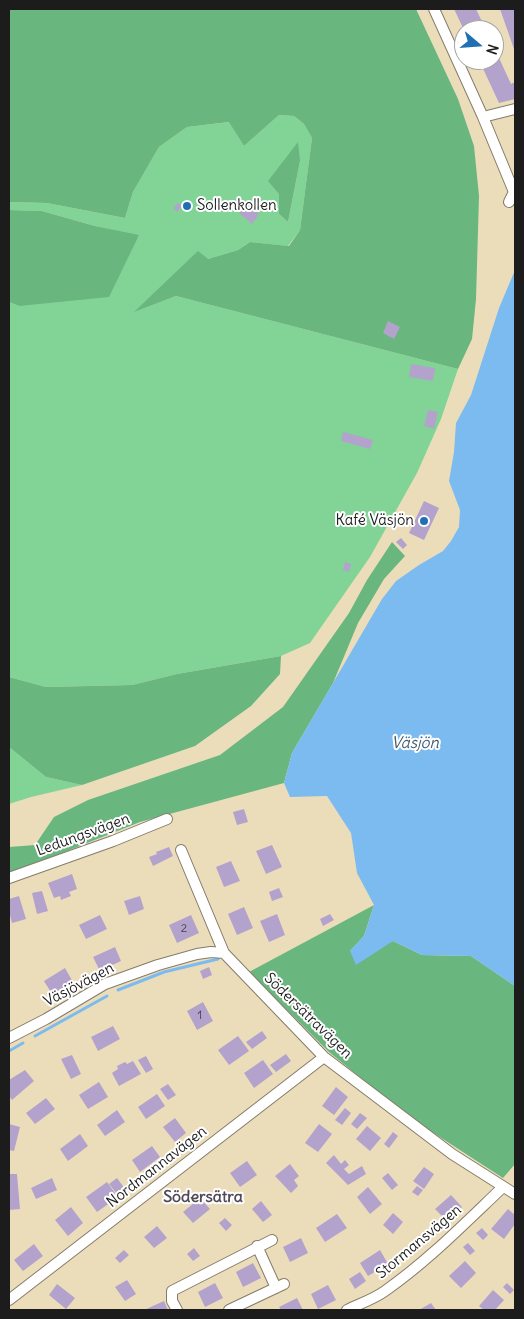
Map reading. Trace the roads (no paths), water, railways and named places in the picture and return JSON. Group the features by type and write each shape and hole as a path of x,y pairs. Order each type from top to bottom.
{"street":[{"path":"434,9 483,117 514,192 509,202"},
{"path":"483,117 515,109"},
{"name":"Ledungsvägen","path":"9,878 113,841 166,819"},
{"name":"Södersätravägen","path":"181,850 224,953 324,1057 452,1154 515,1194"},
{"name":"Väsjövägen","path":"9,1038 106,984 158,965 197,954 224,953"},
{"name":"Nordmannavägen","path":"9,1300 324,1057"},
{"name":"Stormansvägen","path":"347,1310 383,1292 421,1263 502,1187"},
{"path":"177,1310 172,1301 172,1290 272,1240"},
{"path":"228,1310 280,1286 257,1246"}],"water":[{"name":"Väsjön","path":"515,270 515,986 471,956 422,955 393,941 356,965 350,951 364,936 374,905 357,873 351,833 327,796 290,797 284,783 292,753 382,599 396,581 443,551 459,527 460,510 449,481 456,423 471,395 499,308"}],"waterway":[{"path":"118,990 164,972 218,959"},
{"path":"35,1036 107,996"},
{"path":"9,1051 23,1043"}],"place":[{"name":"Sollenkollen","path":"187,206"},
{"name":"Kafé Väsjön","path":"424,521"}],"district":[{"name":"Södersätra","path":"203,1197"}]}
